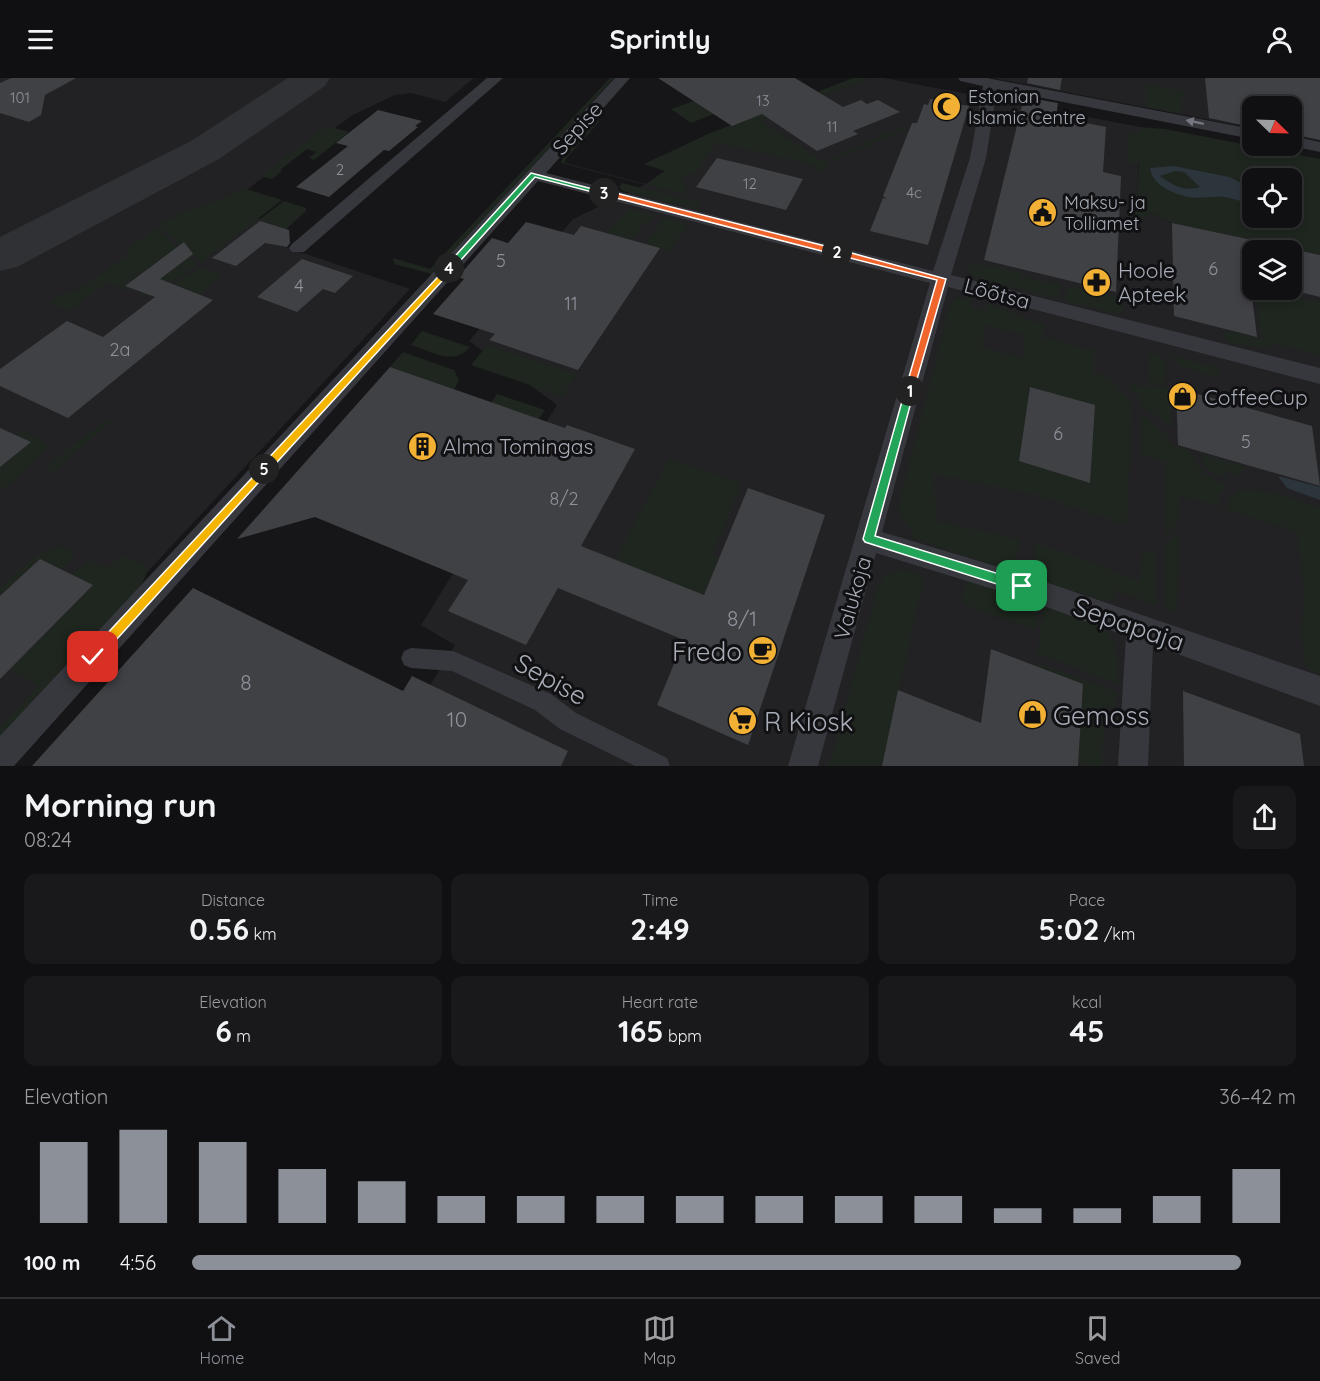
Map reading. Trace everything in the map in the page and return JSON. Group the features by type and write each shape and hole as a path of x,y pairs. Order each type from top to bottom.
{"street":[{"path":"298,248 496,78"},
{"name":"Sepise","path":"0,759 623,78"},
{"path":"965,78 1242,132"},
{"name":"Valukoja","path":"803,766 941,279 980,151 991,83"},
{"path":"1302,143 1320,147"},
{"name":"Lõõtsa","path":"534,175 1320,376"},
{"name":"Sepapaja","path":"869,539 1012,583 1320,692"},
{"path":"1133,766 1140,628"},
{"name":"Sepise","path":"411,658 453,661 543,702 568,721 659,766"}],"shaded area":[{"path":"0,78 474,78 445,102 411,93 395,95 353,115 328,133 323,132 224,207 287,228 270,242 410,289 0,731"},
{"path":"610,78 614,78 432,274 394,264 393,258 430,269"},
{"path":"853,78 870,78 760,121 824,162 905,125 906,129 827,163 827,169 822,171 817,170 814,165 717,142 695,175 688,173 681,183 688,185 681,194 561,163 563,157 595,120 599,122 565,160 565,163 646,184 665,171 644,164 708,134"},
{"path":"870,78 884,78 1140,127 1137,207 1172,223 1251,240 1242,240 1242,300 1302,300 1302,251 1320,255 1320,766 380,766 455,645 421,625 557,405 469,341 573,219 646,184 714,137"},
{"path":"992,78 1320,78 1320,141 1302,137 1302,96 1242,96 1242,126"},
{"path":"750,81 714,114 691,123 671,109"},
{"path":"1146,86 1183,91 1182,114 1146,107"},
{"path":"327,126 349,132 314,160 309,158 316,152 307,149 272,179 260,176"},
{"path":"1140,127 1165,129 1242,144 1242,156 1302,156 1320,159 1320,255 1302,251 1302,240 1251,240 1172,223 1148,212 1139,225 1128,223 1130,197 1137,199 1139,164 1129,164 1127,137 1132,131 1140,132"},
{"path":"1174,166 1229,177 1242,183 1242,202 1225,197 1188,197 1159,184 1150,168","holes":["1175,171 1184,172 1200,187 1183,188 1160,176"]},
{"path":"622,183 696,202 699,206 697,210 623,191 619,187"},
{"path":"243,188 282,200 201,263 158,226 179,215"},
{"path":"284,201 306,208 306,211 286,229 259,220"},
{"path":"629,208 655,215 631,240 607,233"},
{"path":"664,217 687,224 670,251 646,244"},
{"path":"156,228 197,265 145,298 138,295 183,261 166,255 125,285 132,289 129,291 107,283 68,311 50,304 61,294 75,293 130,253 127,249"},
{"path":"969,264 994,266 1022,273 1022,277 1061,285 1059,299 973,277 968,270"},
{"path":"201,267 220,276 200,295 173,284"},
{"path":"1072,286 1118,297 1123,301 1122,313 1118,314 1065,301 1066,288"},
{"path":"958,297 974,298 971,308 985,311 987,303 1044,325 1043,337 1095,351 1094,373 1111,378 1132,404 1127,525 1034,494 933,474 937,521 1020,540 1015,566 1012,569 1006,569 911,538 914,535 901,518 899,506 950,304","holes":["986,325 1025,335 1022,358 982,347","1030,387 1095,405 1090,483 1019,461"]},
{"path":"1302,299 1320,303 1320,355 1271,343 1270,349 1226,342 1225,330 1261,339 1256,300"},
{"path":"422,331 470,347 457,356 434,354 411,345"},
{"path":"487,345 577,374 562,396 471,365"},
{"path":"403,352 454,370 459,380 454,390 390,367"},
{"path":"1148,352 1156,354 1165,363 1164,386 1148,381"},
{"path":"1170,355 1218,368 1218,377 1182,367"},
{"path":"1128,383 1147,388 1148,384 1171,390 1172,428 1144,406"},
{"path":"497,394 545,410 539,419 491,403"},
{"path":"1142,415 1170,437 1170,444 1189,450 1202,472 1227,486 1219,495 1220,507 1178,495 1178,523 1166,534 1165,462 1141,454"},
{"path":"109,419 112,420 53,472 47,468 67,449"},
{"path":"23,430 47,444 45,451 0,492 0,467 30,442 16,435"},
{"path":"1201,454 1247,467 1237,476 1229,470 1223,475 1230,481 1207,470"},
{"path":"669,459 742,483 712,554 719,557 704,595 615,560"},
{"path":"1278,476 1320,487 1320,500 1287,488"},
{"path":"1239,490 1272,492 1320,508 1320,676 1310,669 1304,660 1302,634 1304,590 1297,531 1227,510 1227,500"},
{"path":"1178,533 1177,611 1166,608 1166,544"},
{"path":"1036,543 1139,581 1143,553 1155,551 1156,605 1115,590 1114,597 1108,602 1035,579 1032,575"},
{"path":"58,547 67,548 75,554 62,569 39,559 0,596 0,589 37,555"},
{"path":"121,555 142,564 147,572 140,588 0,741 0,728 39,686 10,669 93,586 72,574 90,560 108,568"},
{"path":"895,571 922,575 923,581 882,766 829,766 877,590 886,575"},
{"path":"971,579 1039,603 1036,630 966,605 962,598 966,583"},
{"path":"1043,603 1103,627 1115,646 1118,684 1038,654"},
{"path":"1037,662 1116,692 1113,708 1105,705 1102,766 1088,766 1078,762 1083,684 1037,666"}],"building":[{"path":"11,78 76,78 45,95 41,115 29,122 0,113 0,83"},
{"path":"658,78 795,78 843,107 861,100 867,104 878,100 900,112 853,131 858,134 817,151 762,114 732,126"},
{"path":"1028,78 1062,78 1060,90 1027,83"},
{"path":"1205,78 1320,78 1320,140 1302,136 1302,96 1242,96 1242,125 1209,118"},
{"path":"1024,97 1058,103 1056,117 1106,127 1103,172 1121,176 1116,292 984,260"},
{"path":"930,99 969,106 928,245 870,231 883,198 887,199 883,196 912,123 917,123 924,104 928,105"},
{"path":"378,110 422,121 389,151 384,150 329,197 296,187 348,146 336,143"},
{"path":"717,158 803,179 786,210 696,187"},
{"path":"260,221 289,230 290,243 287,247 265,243 236,266 212,258"},
{"path":"526,222 574,235 581,226 660,248 578,370 489,340 495,334 433,314 464,279 458,277 492,238 508,243"},
{"path":"1172,223 1252,240 1242,240 1242,300 1252,300 1257,337 1174,316"},
{"path":"184,242 193,254 160,279 213,300 68,418 0,386 0,369 67,321 103,337 155,297 125,286"},
{"path":"1302,251 1320,255 1320,297 1302,292"},
{"path":"302,259 353,276 335,293 323,289 297,312 257,297"},
{"path":"390,367 565,428 567,425 635,449 581,546 704,595 748,488 825,515 748,745 657,705 684,640 558,588 526,645 448,611 468,580 315,517 237,539"},
{"path":"1030,387 1095,405 1090,483 1019,461"},
{"path":"1176,388 1312,426 1320,486 1178,445"},
{"path":"0,428 31,442 0,467"},
{"path":"40,559 93,585 0,679 0,596"},
{"path":"193,588 403,691 412,676 568,751 561,766 32,766"},
{"name":"Gemoss","path":"991,649 1083,684 1078,766 882,766 898,690 981,723"},
{"path":"1183,691 1300,734 1304,766 1184,766"}],"taxiway":[{"path":"0,256 205,150 312,78"}],"place":[{"name":"Estonian Islamic Centre","path":"947,106"},
{"name":"Maksu- ja Tolliamet","path":"1043,212"},
{"name":"Hoole Apteek","path":"1097,282"},
{"name":"CoffeeCup","path":"1183,397"},
{"name":"Alma Tomingas","path":"422,446"},
{"name":"Fredo","path":"763,651"},
{"name":"Gemoss","path":"1032,715"},
{"name":"R Kiosk","path":"743,721"}],"route":[{"path":"93,657 534,175 941,279 869,539 1022,586"}]}
